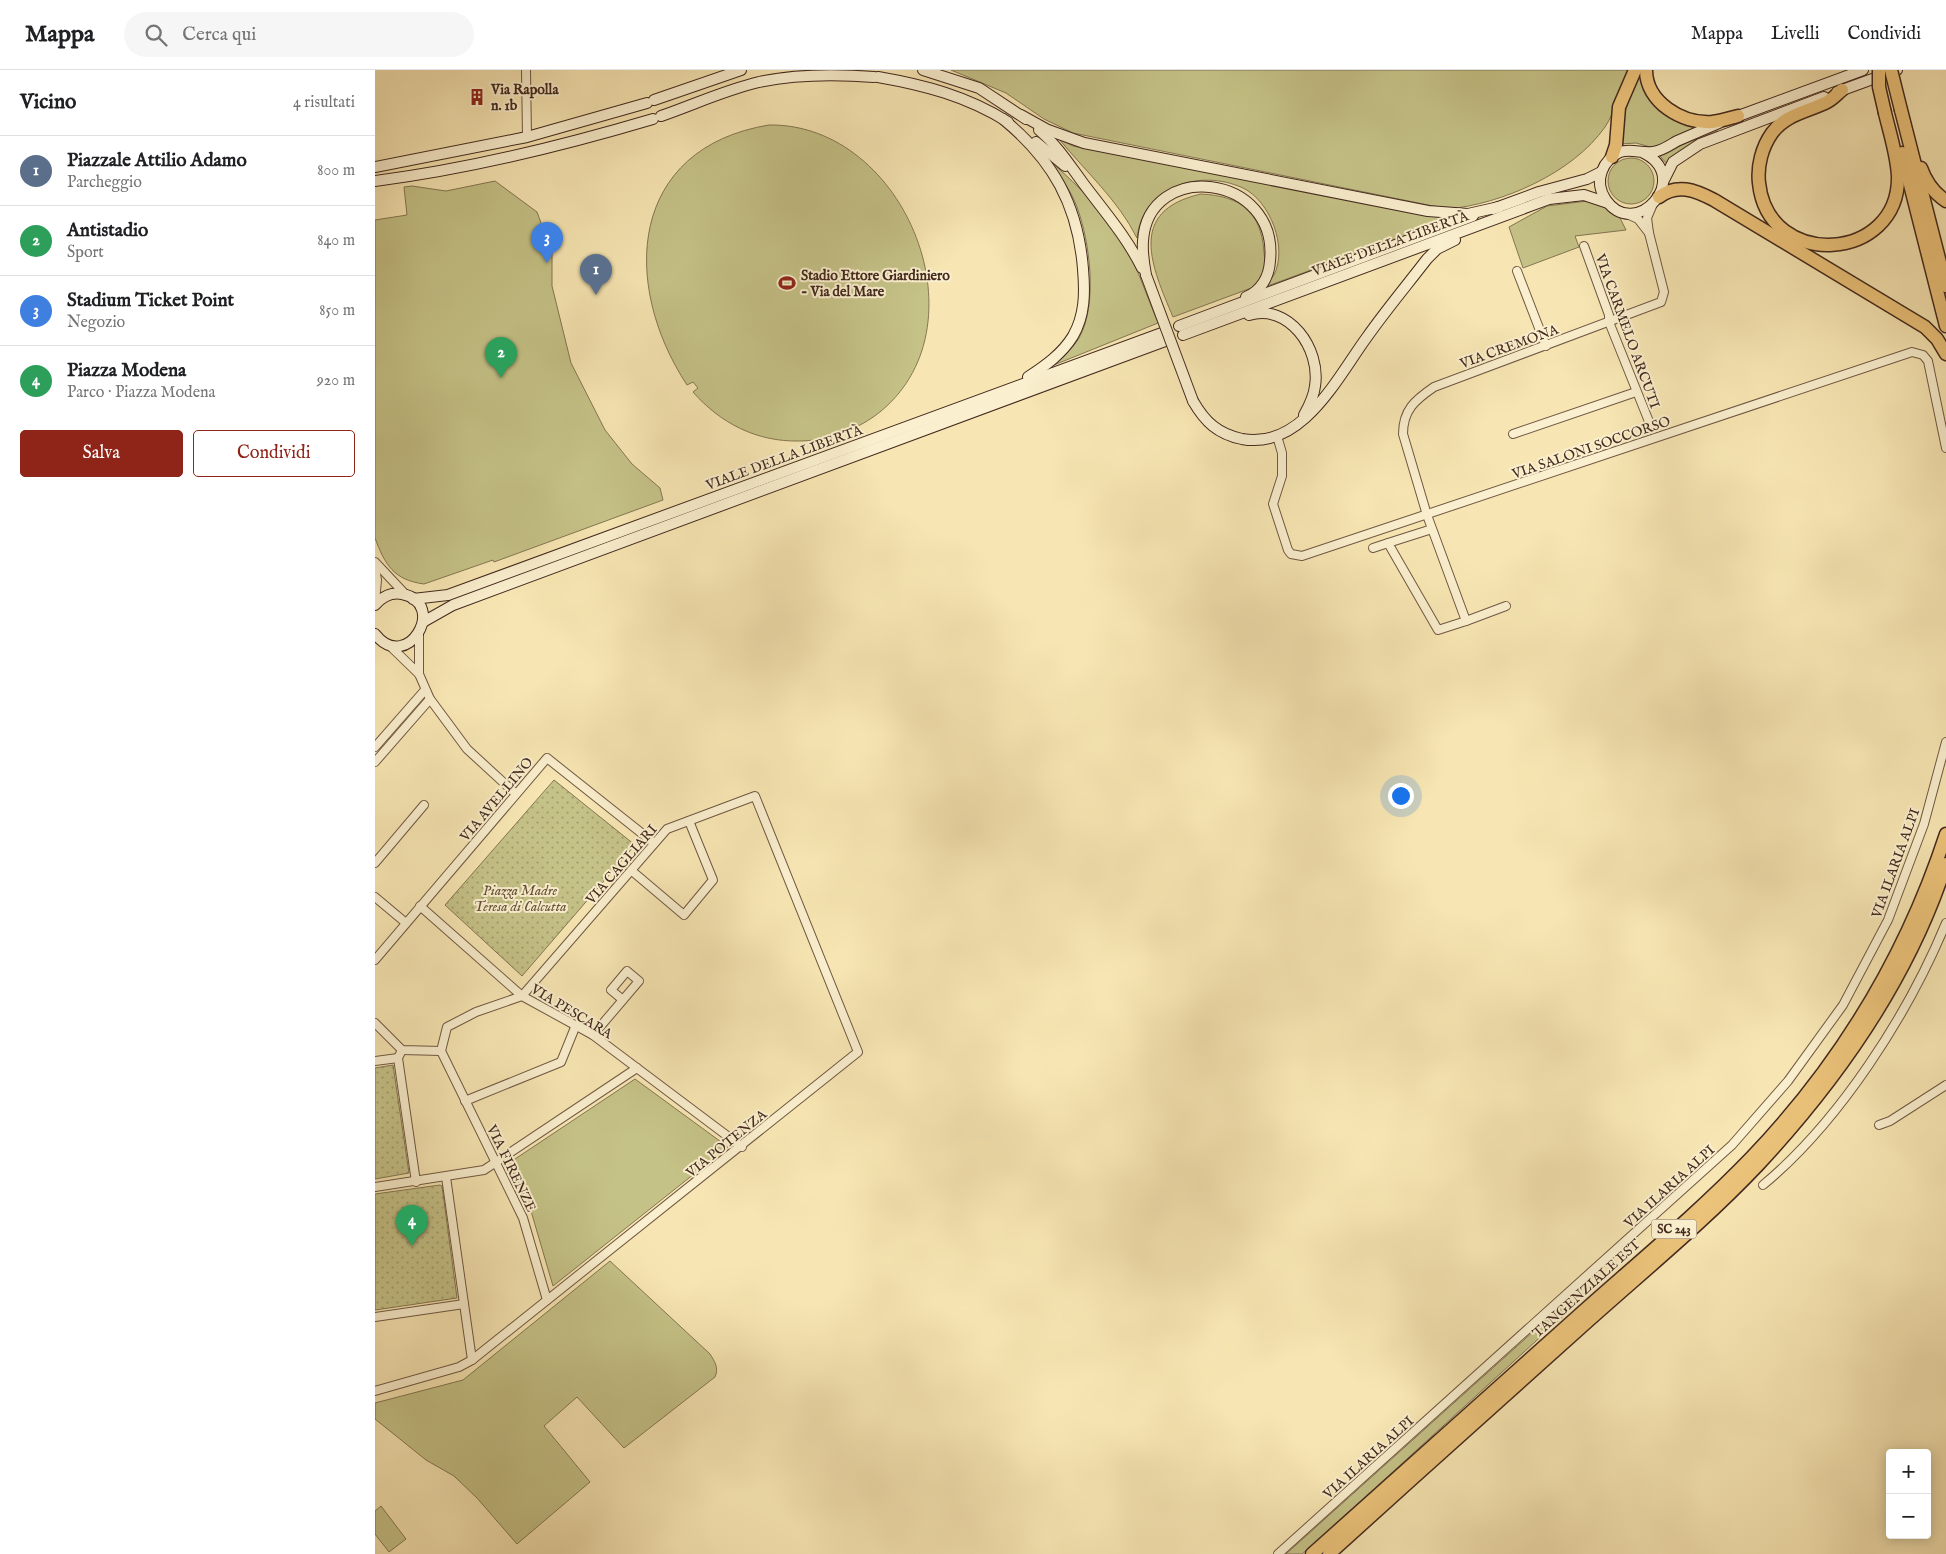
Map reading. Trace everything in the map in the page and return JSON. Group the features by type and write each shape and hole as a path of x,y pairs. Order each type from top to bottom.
{"highway":[{"path":"1612,157 1617,138 1619,107 1635,70"},
{"path":"1646,70 1649,85 1654,95 1674,113 1699,121 1712,122 1738,116"},
{"path":"1880,70 1879,86 1896,111 1925,179 1938,196 1946,201"},
{"path":"1842,90 1828,101 1795,113 1772,133 1765,147 1758,174 1763,203 1779,227 1791,237 1803,242 1822,245 1853,242 1867,234 1885,217 1896,193 1898,178 1894,70"},
{"path":"1896,111 1946,286"},
{"path":"1896,111 1946,326"},
{"path":"1658,195 1672,189 1684,189 1697,191 1714,200 1925,327 1937,339 1946,354"},
{"name":"TANGENZIALE EST","path":"1312,1554 1665,1238 1757,1150 1803,1099 1844,1046 1875,996 1916,915 1946,834"},
{"name":"TANGENZIALE EST","path":"1329,1554 1682,1237 1756,1167 1803,1116 1847,1057 1877,1011 1915,938 1946,864"}],"main road":[{"path":"375,167 527,137 651,102 741,70"},
{"path":"923,70 979,88 1048,130 1084,143 1387,204 1451,214 1468,214 1499,207"},
{"path":"1612,157 1628,150 1642,152 1662,149 1695,133 1738,116 1863,70"},
{"path":"1623,212 1638,212 1658,195 1673,162 1700,144 1894,70"},
{"path":"375,181 451,169 529,153 657,117 727,91 783,77 876,73 919,84 973,102 1003,119 1059,160 1084,184"},
{"path":"973,102 979,88"},
{"path":"651,102 659,102 663,107 657,117 646,114 645,108 651,102"},
{"path":"1021,114 1048,137 1127,239 1146,275 1193,401 1210,425 1220,433 1247,440 1260,440 1277,436 1294,427 1322,400 1427,258 1450,242 1529,206"},
{"path":"1003,119 1038,152 1066,196 1078,229 1085,284 1082,315 1069,343 1050,362 1010,388"},
{"path":"527,137 529,153"},
{"path":"1642,152 1650,156 1659,167 1658,195"},
{"name":"VIALE DELLA LIBERTÀ","path":"1181,331 1539,192 1587,180 1601,172 1612,157"},
{"path":"1601,172 1600,188 1608,203"},
{"path":"1146,275 1143,240 1146,227 1156,207 1180,190 1198,186 1210,186 1232,191 1249,203 1262,218 1270,237 1271,248 1270,263 1263,285 1250,295 1181,331"},
{"name":"VIALE DELLA LIBERTÀ","path":"1181,331 1549,199 1573,196 1596,197 1623,212"},
{"path":"1181,331 1262,313 1279,317 1290,323 1307,342 1312,352 1315,374 1315,385 1310,404 1294,427"},
{"name":"VIALE DELLA LIBERTÀ","path":"375,604 388,595 410,597 449,595 1010,388 1164,337 463,602 423,622"},
{"path":"380,639 405,644 419,634 423,622 419,605 410,597"}],"street":[{"path":"526,70 527,137"},
{"name":"VIA CREMONA","path":"1466,621 1427,515 1403,434 1403,420 1417,398 1433,387 1661,302 1664,298 1664,292 1647,218 1658,195"},
{"path":"1623,212 1637,219 1649,233"},
{"name":"VIA CARMELO ARCUTI","path":"1584,246 1609,315 1609,322 1650,424"},
{"path":"1517,271 1546,346"},
{"name":"VIA SALONI SOCCORSO","path":"1277,436 1281,452 1281,476 1273,504 1291,554 1302,556 1912,352 1923,355 1928,361 1946,448"},
{"path":"1513,434 1636,392"},
{"path":"1373,548 1432,529"},
{"path":"1388,543 1438,630 1506,606"},
{"path":"375,562 410,597"},
{"path":"375,567 377,580 375,604"},
{"path":"419,634 419,674 430,699 467,749 516,794"},
{"path":"380,639 419,674"},
{"path":"375,746 425,690"},
{"path":"375,762 430,699"},
{"name":"VIA ILARIA ALPI","path":"1278,1554 1732,1146 1788,1082 1843,1005 1889,920 1924,824 1946,742"},
{"name":"VIA AVELLINO","path":"375,960 547,758 655,843"},
{"name":"VIA CAGLIARI","path":"441,1051 447,1027 476,1012 522,996 667,829 755,796"},
{"name":"VIA POTENZA","path":"375,1391 459,1368 472,1360 858,1052 755,796"},
{"path":"375,863 424,805"},
{"path":"631,871 684,915 713,880 689,821"},
{"path":"375,897 406,923"},
{"name":"VIA PESCARA","path":"420,906 522,996 593,1035 741,1146"},
{"path":"1763,1185 1813,1138 1882,1044 1936,948 1946,923"},
{"path":"593,1035 623,1000"},
{"path":"375,1023 402,1050 441,1051"},
{"path":"465,1100 561,1062 576,1025"},
{"path":"402,1050 398,1058 415,1182"},
{"name":"VIA FIRENZE","path":"441,1051 523,1218 547,1300"},
{"path":"375,1061 398,1058"},
{"path":"375,1187 484,1170 637,1068"},
{"path":"1879,1125 1890,1121 1946,1085"},
{"path":"446,1177 472,1360"},
{"path":"375,1317 464,1304"}],"green space":[{"path":"951,70 1628,70 1609,121 1591,144 1575,159 1535,183 1513,193 1491,201 1448,209 1073,133 1044,119 1006,93"},
{"path":"1639,70 1646,89 1703,126 1654,148 1636,143 1620,144 1622,121"},
{"name":"Stadio Ettore Giardiniero - Via del Mare","path":"769,125 818,133 859,158 893,193 916,237 928,285 926,334 909,378 876,415 867,421 839,434 809,441 783,440 754,434 715,413 693,392 698,388 693,382 687,385 666,345 652,305 647,264 650,225 664,190 688,161 723,139"},
{"path":"1718,131 1704,137 1667,164 1660,156 1686,143"},
{"path":"1059,139 1073,146 1346,199 1455,217 1265,287 1274,275 1278,264 1279,251 1274,226 1261,203 1253,194 1226,182 1209,180 1176,186 1161,194 1150,206 1141,220 1137,238 1121,211"},
{"path":"1631,158 1644,162 1650,168 1654,181 1650,194 1644,200 1631,204 1618,200 1612,194 1608,181 1612,168 1618,162"},
{"path":"1050,161 1084,193 1117,232 1132,258 1158,323 1049,367 1069,350 1079,338 1089,309 1090,291 1088,255 1082,221 1072,195"},
{"path":"495,181 537,212 552,253 552,286 571,363 605,430 632,464 660,488 663,500 494,562 493,560 424,584 405,579 392,570 375,538 375,220 407,215 404,187 412,186 446,191"},
{"path":"1201,194 1215,195 1237,202 1253,216 1262,238 1265,257 1264,267 1260,279 1254,287 1173,317 1153,261 1151,243 1154,227 1162,213 1177,202"},
{"path":"1595,200 1620,218 1626,230 1575,236 1579,247 1523,268 1509,227 1547,206"},
{"name":"Piazza Madre Teresa di Calcutta","path":"554,780 635,845 522,976 445,905"},
{"path":"393,1065 409,1173 375,1179 375,1068"},
{"path":"635,1079 728,1147 553,1286 531,1211 509,1163"},
{"path":"442,1186 457,1298 375,1310 375,1194"},
{"path":"610,1261 710,1354 717,1371 715,1377 624,1448 577,1397 544,1426 590,1482 517,1544 477,1498 454,1476 426,1460 375,1419 375,1403 463,1380"},
{"path":"1565,1303 1570,1310 1328,1531 1302,1554 1286,1554"},
{"path":"381,1506 406,1539 389,1552 375,1534 375,1511"}],"place":[{"name":"Via Rapolla n. 1b","path":"477,97"},
{"name":"Stadium Ticket Point","path":"547,263"},
{"name":"Stadio Ettore Giardiniero - Via del Mare","path":"787,283"},
{"name":"Piazzale Attilio Adamo","path":"596,295"},
{"name":"Antistadio","path":"501,378"},
{"name":"Piazza Modena","path":"412,1246"}]}
